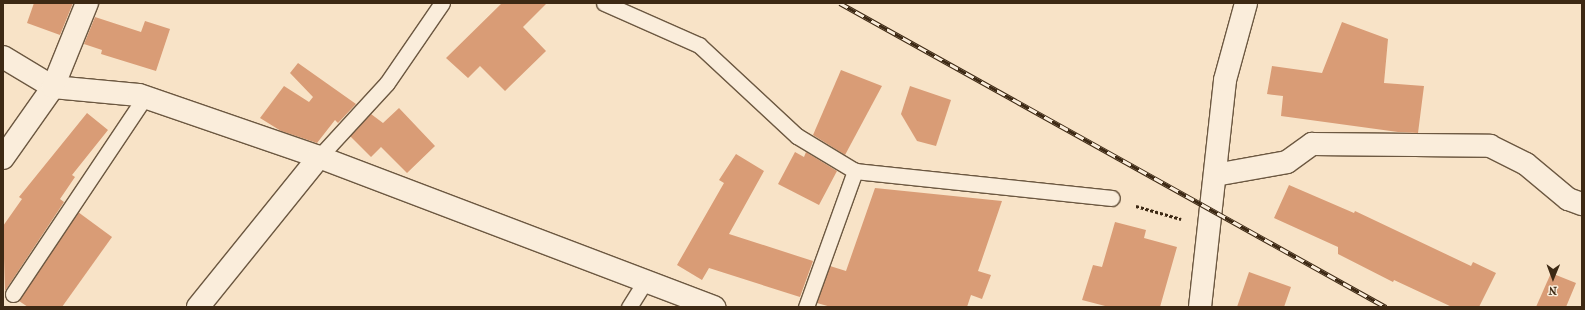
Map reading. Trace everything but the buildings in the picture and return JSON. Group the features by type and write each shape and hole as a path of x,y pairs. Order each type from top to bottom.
{"street":[{"path":"3,158 53,86 87,3"},
{"path":"1200,307 1226,80 1246,3"},
{"path":"3,57 53,86 144,98 319,158 714,307"},
{"path":"1215,175 1287,162 1312,144 1490,146 1526,164 1568,199 1582,204"},
{"path":"198,307 319,158"}],"lane":[{"path":"319,158 387,83 442,3"},
{"path":"604,3 699,45 797,136 855,171 1112,198"},
{"path":"13,294 144,98"},
{"path":"806,307 855,171"},
{"path":"629,307 644,281"}],"path":[{"path":"1112,198 1209,228"}],"railway":[{"path":"840,3 1386,307"}]}
